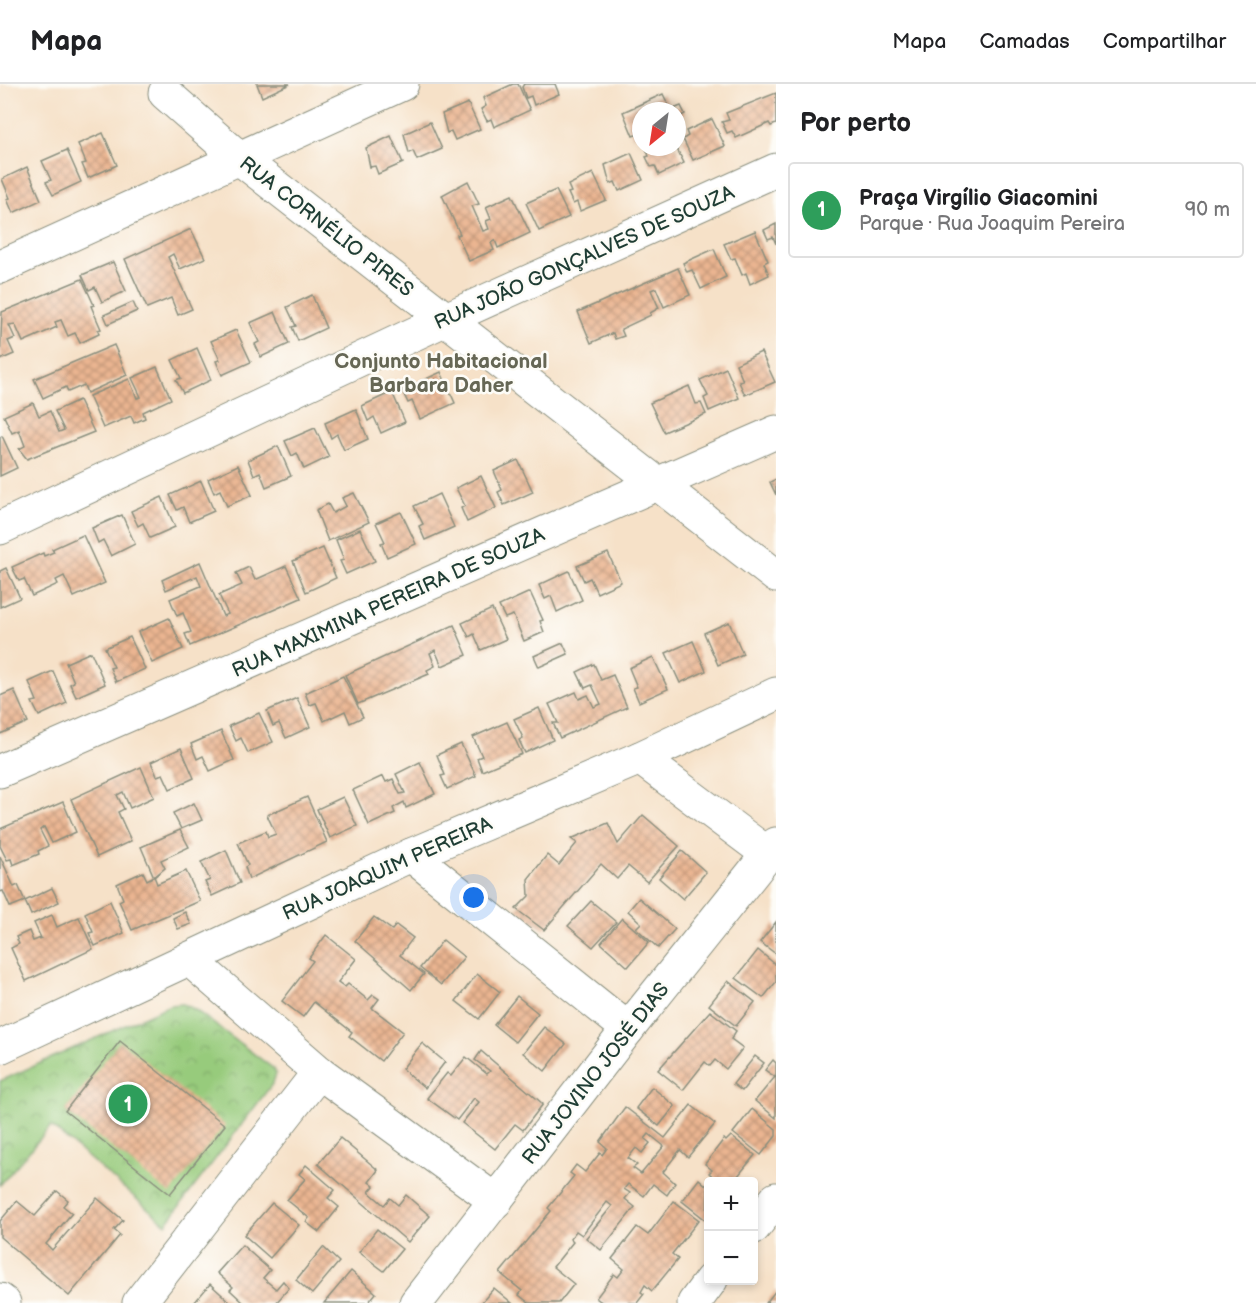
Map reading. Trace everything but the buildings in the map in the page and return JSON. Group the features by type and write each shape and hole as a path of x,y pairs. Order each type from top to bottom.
{"street":[{"path":"0,267 402,84"},
{"name":"RUA CORNÉLIO PIRES","path":"165,93 239,158 776,576"},
{"name":"RUA JOÃO GONÇALVES DE SOUZA","path":"0,528 446,319 776,170"},
{"name":"RUA MAXIMINA PEREIRA DE SOUZA","path":"0,771 776,432"},
{"name":"RUA JOAQUIM PEREIRA","path":"1,1045 411,855 640,758 776,694"},
{"path":"640,758 772,849"},
{"name":"RUA JOVINO JOSÉ DIAS","path":"416,1303 628,1029 772,849"},
{"path":"411,855 628,1029"},
{"path":"189,959 319,1072 496,1201"},
{"path":"139,1303 319,1072"},
{"path":"758,1221 776,1199"},
{"path":"694,1303 708,1285"},
{"path":"0,1300 4,1303"}],"green space":[{"path":"183,1004 194,1009 274,1069 276,1074 273,1083 166,1224 51,1126 0,1185 0,1081 170,1005"}],"place":[{"name":"Praça Virgílio Giacomini","path":"128,1104"}],"district":[{"name":"Conjunto Habitacional Barbara Daher","path":"441,373"}]}
